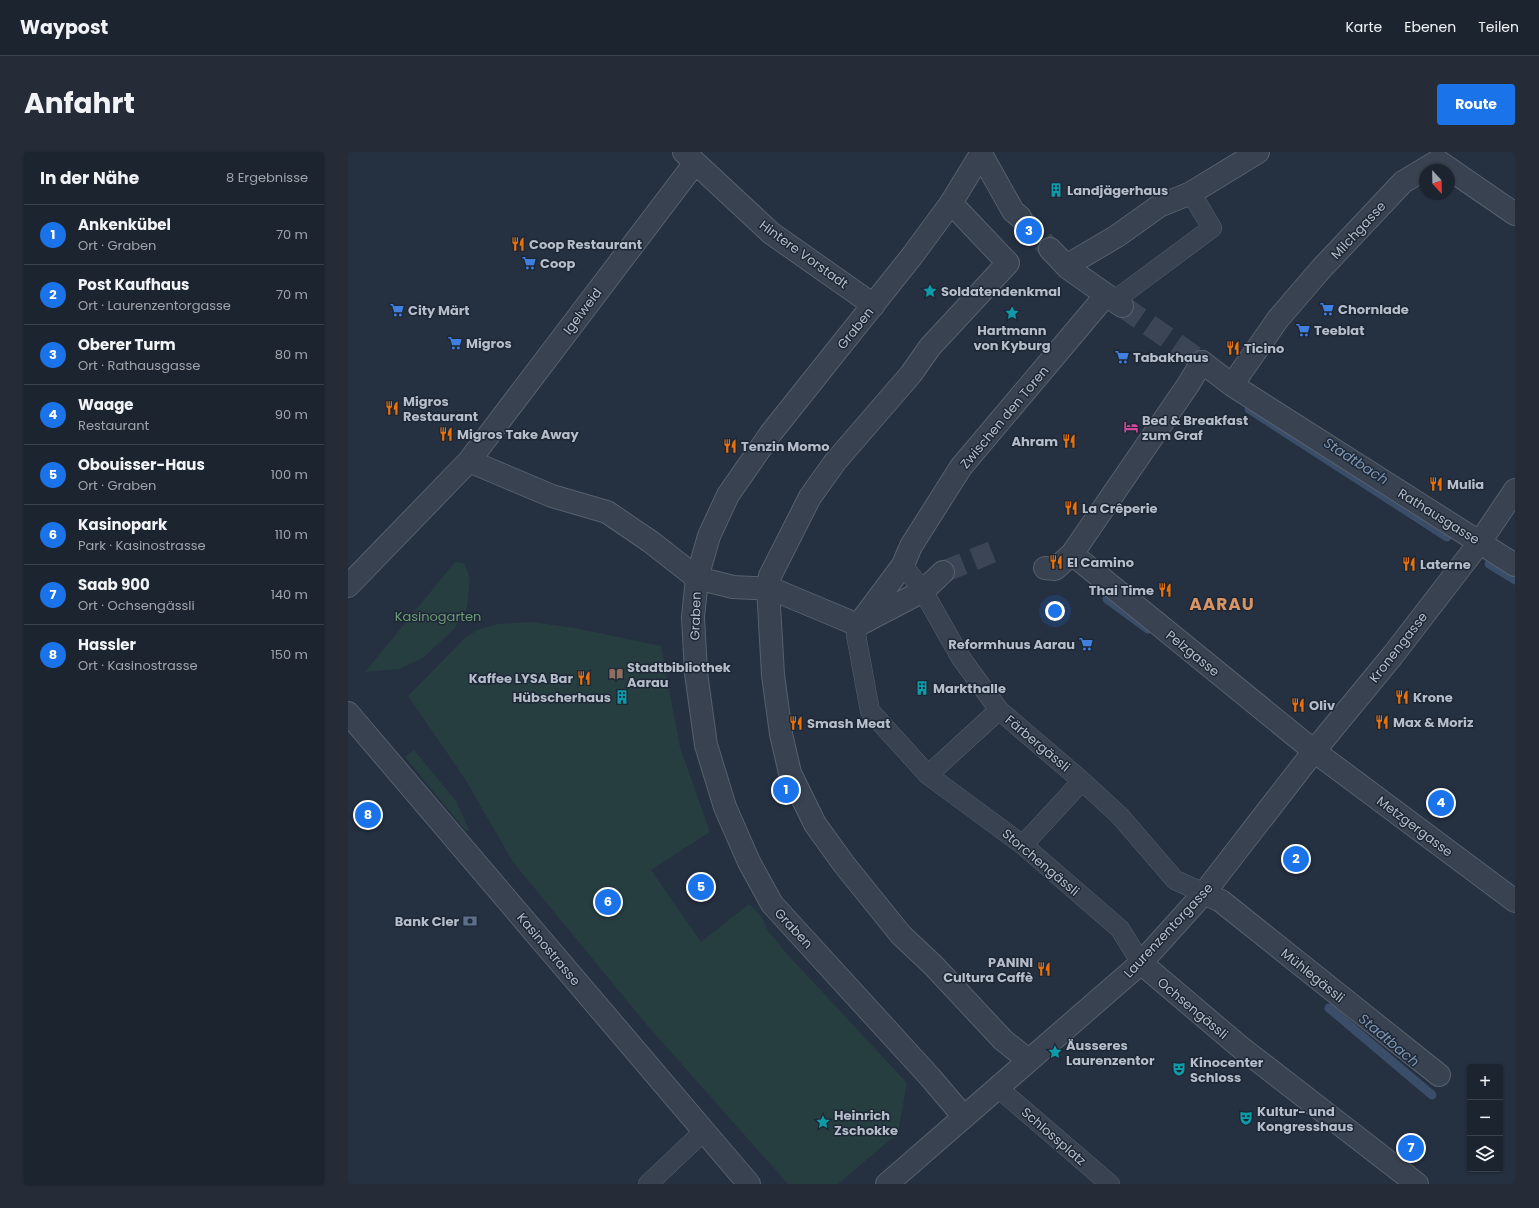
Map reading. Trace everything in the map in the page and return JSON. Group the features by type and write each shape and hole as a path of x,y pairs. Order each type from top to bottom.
{"street":[{"path":"1068,268 1073,262 1117,236 1159,206 1191,194 1258,152"},
{"path":"980,153 1013,211 1020,217"},
{"name":"Graben","path":"964,1117 930,1077 772,904 748,862 725,807 706,745 696,673 693,617 697,578 709,536 728,495 771,433 873,306 951,203 980,153"},
{"name":"Hintere Vorstadt","path":"690,157 771,232 873,306"},
{"name":"Igelweid","path":"348,586 469,460 690,157"},
{"name":"Milchgasse","path":"1232,385 1278,319 1321,269 1403,182 1438,161 1515,214"},
{"path":"951,203 1008,263 941,336 911,374 835,462 810,497 770,576 768,587 773,676 781,734 790,773 815,824 843,863 901,935 933,965 1004,1040 1028,1060"},
{"path":"1050,249 1068,268 1115,301"},
{"name":"Zwischen den Toren","path":"858,625 907,556 961,467 1115,301"},
{"name":"Rathausgasse","path":"1072,554 1202,362 1232,385 1515,564"},
{"path":"469,460 552,496 607,512 651,542 697,578 733,587 768,587 858,625 923,591 943,572"},
{"name":"Kronengasse","path":"1314,751 1393,654 1480,542 1515,490"},
{"path":"1045,568 1055,569 1072,554"},
{"name":"Pelzgasse","path":"1072,554 1314,751"},
{"name":"Kasinostrasse","path":"348,713 749,1184"},
{"name":"Laurenzentorgasse","path":"887,1184 1141,963 1204,893 1314,751"},
{"name":"Metzgergasse","path":"1314,751 1515,901"},
{"name":"Mühlegässli","path":"1204,893 1221,901 1438,1075"},
{"name":"Ochsengässli","path":"1141,963 1246,1051 1417,1184"}],"lane":[{"path":"1115,301 1118,297 1212,228 1191,194"},
{"name":"Färbergässli","path":"907,556 923,591 961,658 999,710 1082,781 1120,816 1175,880 1204,893"},
{"name":"Storchengässli","path":"858,625 856,635 870,711 928,775 1023,845 1120,929 1141,963"},
{"path":"928,775 999,710"},
{"path":"1023,845 1082,781"},
{"name":"Schlossplatz","path":"998,1088 1110,1184"},
{"path":"648,1184 704,1131"}],"green space":[{"name":"Kasinogarten","path":"455,562 464,563 470,578 467,608 454,629 423,658 399,669 365,672"},
{"path":"532,622 575,628 661,646 680,747 710,832 651,870 701,942 749,904 760,914 768,931 788,955 907,1083 898,1133 838,1184 788,1184 647,1025 513,862 465,779 408,696 465,638 477,630 497,624"},
{"path":"414,750 456,801 469,830 466,831 405,757"}],"waterway":[{"name":"Stadtbach","path":"1249,409 1447,537"},
{"name":"Stadtbach","path":"1489,564 1515,580"},
{"name":"Stadtbach","path":"1107,599 1148,629"},
{"name":"Stadtbach","path":"1329,1008 1432,1095"}],"tunnel":[{"path":"1020,217 1050,249"},
{"path":"1122,306 1202,362"},
{"path":"943,572 992,552"}],"place":[{"name":"Landjägerhaus","path":"1056,190"},
{"name":"Oberer Turm","path":"1029,231"},
{"name":"Coop Restaurant","path":"518,244"},
{"name":"Coop","path":"529,263"},
{"name":"Soldatendenkmal","path":"930,291"},
{"name":"Chornlade","path":"1327,309"},
{"name":"City Märt","path":"397,310"},
{"name":"Hartmann von Kyburg","path":"1012,313"},
{"name":"Teeblat","path":"1303,330"},
{"name":"Migros","path":"455,343"},
{"name":"Ticino","path":"1233,348"},
{"name":"Tabakhaus","path":"1122,357"},
{"name":"Migros Restaurant","path":"392,408"},
{"name":"Bed & Breakfast zum Graf","path":"1131,427"},
{"name":"Migros Take Away","path":"446,434"},
{"name":"Ahram","path":"1069,441"},
{"name":"Tenzin Momo","path":"730,446"},
{"name":"Mulia","path":"1436,484"},
{"name":"La Crêperie","path":"1071,508"},
{"name":"El Camino","path":"1056,562"},
{"name":"Laterne","path":"1409,564"},
{"name":"Thai Time","path":"1165,590"},
{"name":"Reformhuus Aarau","path":"1086,644"},
{"name":"Stadtbibliothek Aarau","path":"616,674"},
{"name":"Kaffee LYSA Bar","path":"584,678"},
{"name":"Markthalle","path":"922,688"},
{"name":"Hübscherhaus","path":"622,697"},
{"name":"Krone","path":"1402,697"},
{"name":"Oliv","path":"1298,705"},
{"name":"Max & Moriz","path":"1382,722"},
{"name":"Smash Meat","path":"796,723"},
{"name":"Ankenkübel","path":"786,790"},
{"name":"Waage","path":"1441,803"},
{"name":"Hassler","path":"368,815"},
{"name":"Post Kaufhaus","path":"1296,859"},
{"name":"Obouisser-Haus","path":"701,887"},
{"name":"Kasinopark","path":"608,902"},
{"name":"Bank Cler","path":"470,921"},
{"name":"PANINI Cultura Caffè","path":"1044,969"},
{"name":"Äusseres Laurenzentor","path":"1055,1052"},
{"name":"Kinocenter Schloss","path":"1179,1069"},
{"name":"Kultur- und Kongresshaus","path":"1246,1118"},
{"name":"Heinrich Zschokke","path":"823,1122"},
{"name":"Saab 900","path":"1411,1148"}],"district":[{"name":"AARAU","path":"1222,604"}]}
